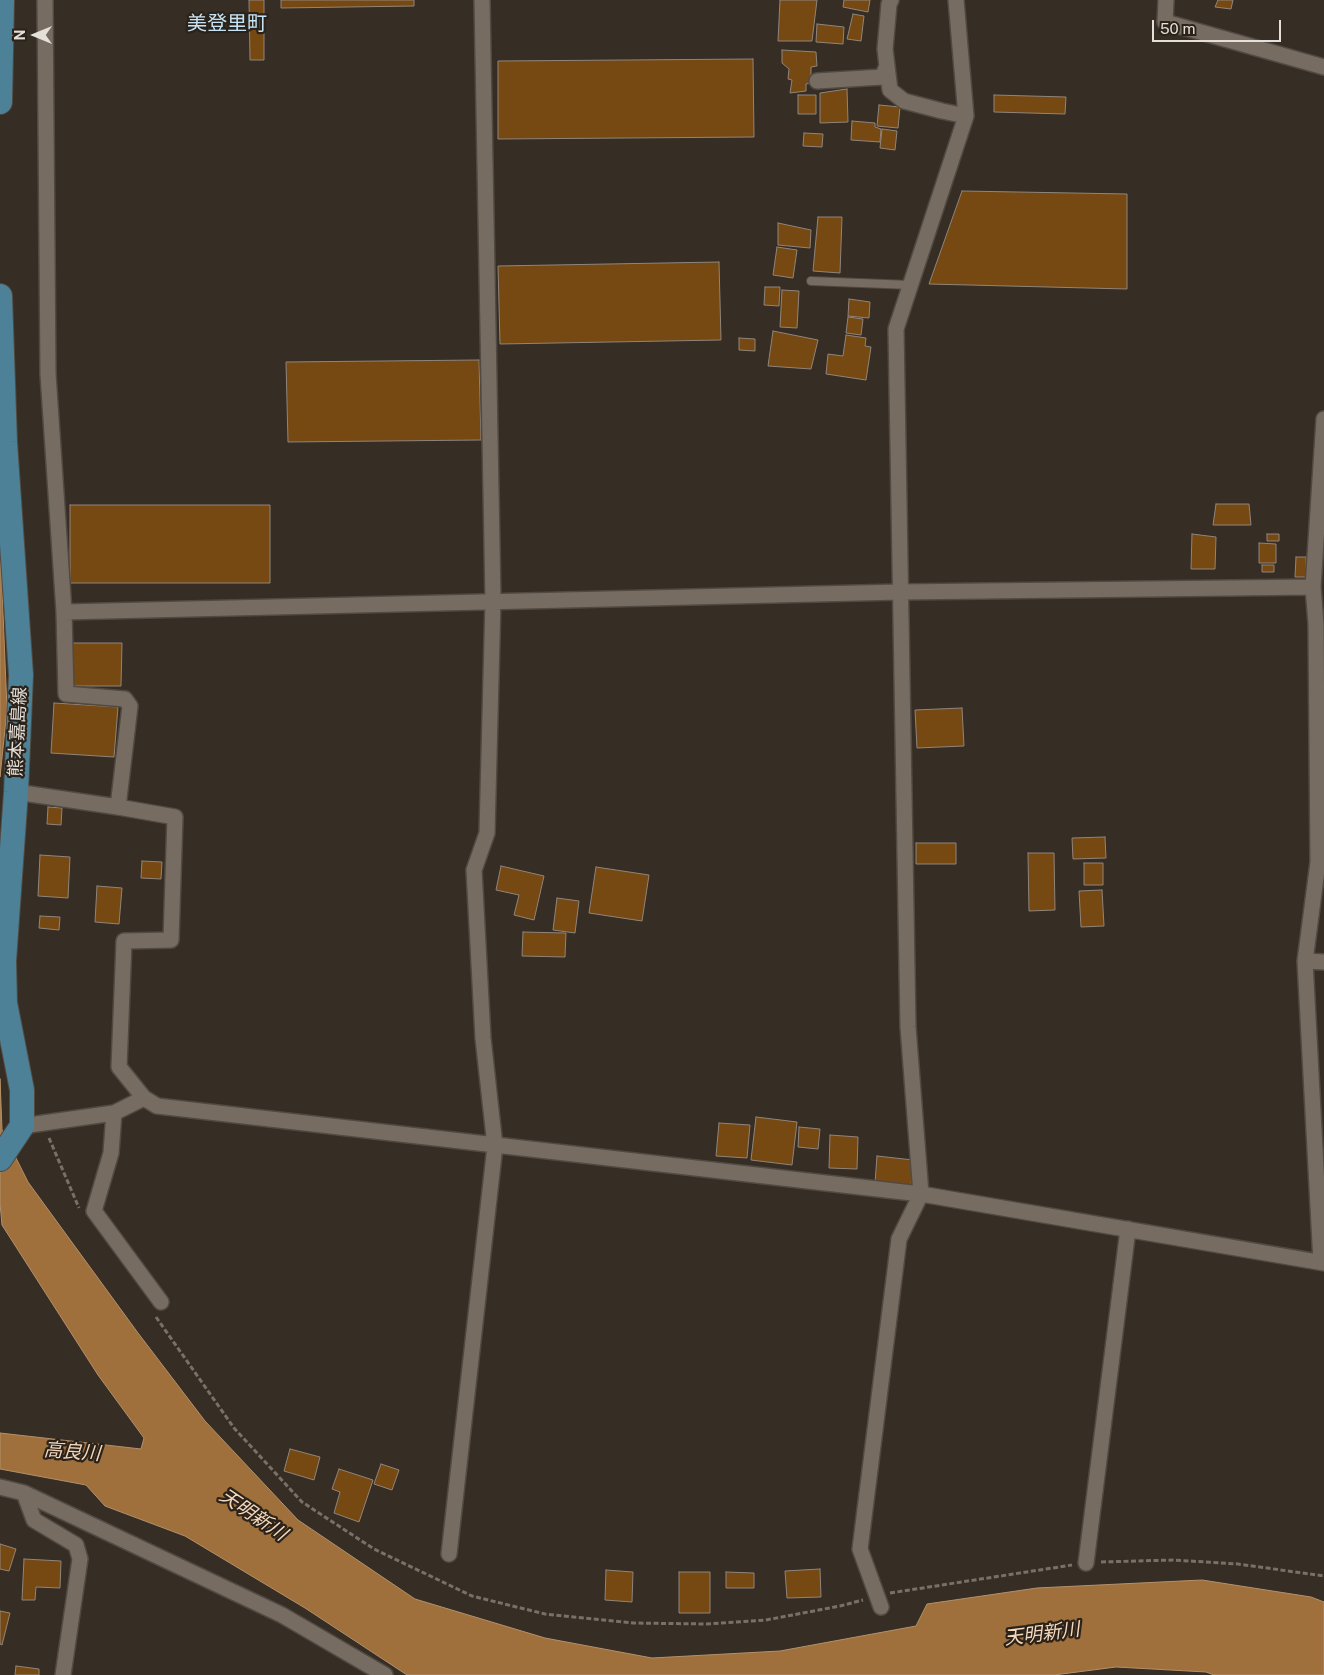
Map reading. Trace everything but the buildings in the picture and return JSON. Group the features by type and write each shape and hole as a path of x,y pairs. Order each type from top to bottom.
{"main road":[{"path":"0,102 2,0"},
{"name":"熊本嘉島線","path":"0,296 5,442 21,675 16,792 4,961 5,1003 22,1090 32,1124"},
{"path":"0,1159 32,1124"}],"street":[{"path":"45,0 48,374 64,612 66,694 125,699 130,706 118,807"},
{"path":"449,1554 495,1146 483,1038 474,870 487,833 492,600 482,0"},
{"path":"891,0 885,49 890,90 904,101 966,116"},
{"path":"879,1601 860,1549 899,1238 921,1194 908,1027 896,328 966,116 956,0"},
{"path":"1166,0 1165,22 1324,67"},
{"path":"816,81 882,77 887,66"},
{"path":"16,792 175,817 171,940 124,941 119,1066 144,1098 157,1106 921,1194 1323,1262 1305,961 1318,862 1320,624 1313,587 1324,418"},
{"path":"64,612 492,600 900,592 1313,587"},
{"path":"1305,961 1324,962"},
{"path":"32,1124 114,1113 144,1098"},
{"path":"114,1113 111,1152 94,1211 160,1302"},
{"path":"1086,1563 1128,1229"},
{"path":"0,1487 24,1493 282,1615 385,1675"},
{"path":"24,1493 34,1520 76,1545 80,1559 63,1675"}],"lane":[{"path":"811,281 910,285"}],"path":[{"path":"32,1124 80,1212"},
{"path":"154,1316 234,1428 302,1502 374,1549 472,1596 545,1614 633,1623 706,1624 766,1620 840,1606 879,1601"}],"water":[{"path":"0,540 7,710 0,777"},
{"path":"0,1079 2,1130 28,1182 205,1421 298,1520 415,1599 545,1638 652,1658 780,1651 916,1626 927,1604 1037,1588 1202,1580 1311,1597 1324,1602 1324,1675 1214,1675 1206,1672 1116,1667 1054,1675 407,1675 305,1608 185,1536 105,1506 86,1485 0,1469 0,1433 141,1449 144,1438 98,1375 2,1225 0,1203"}],"district":[{"name":"美登里町","path":"227,24"}],"water label":[{"name":"高良川","path":"72,1452"},
{"name":"天明新川","path":"253,1515"},
{"name":"天明新川","path":"1042,1634"}]}
